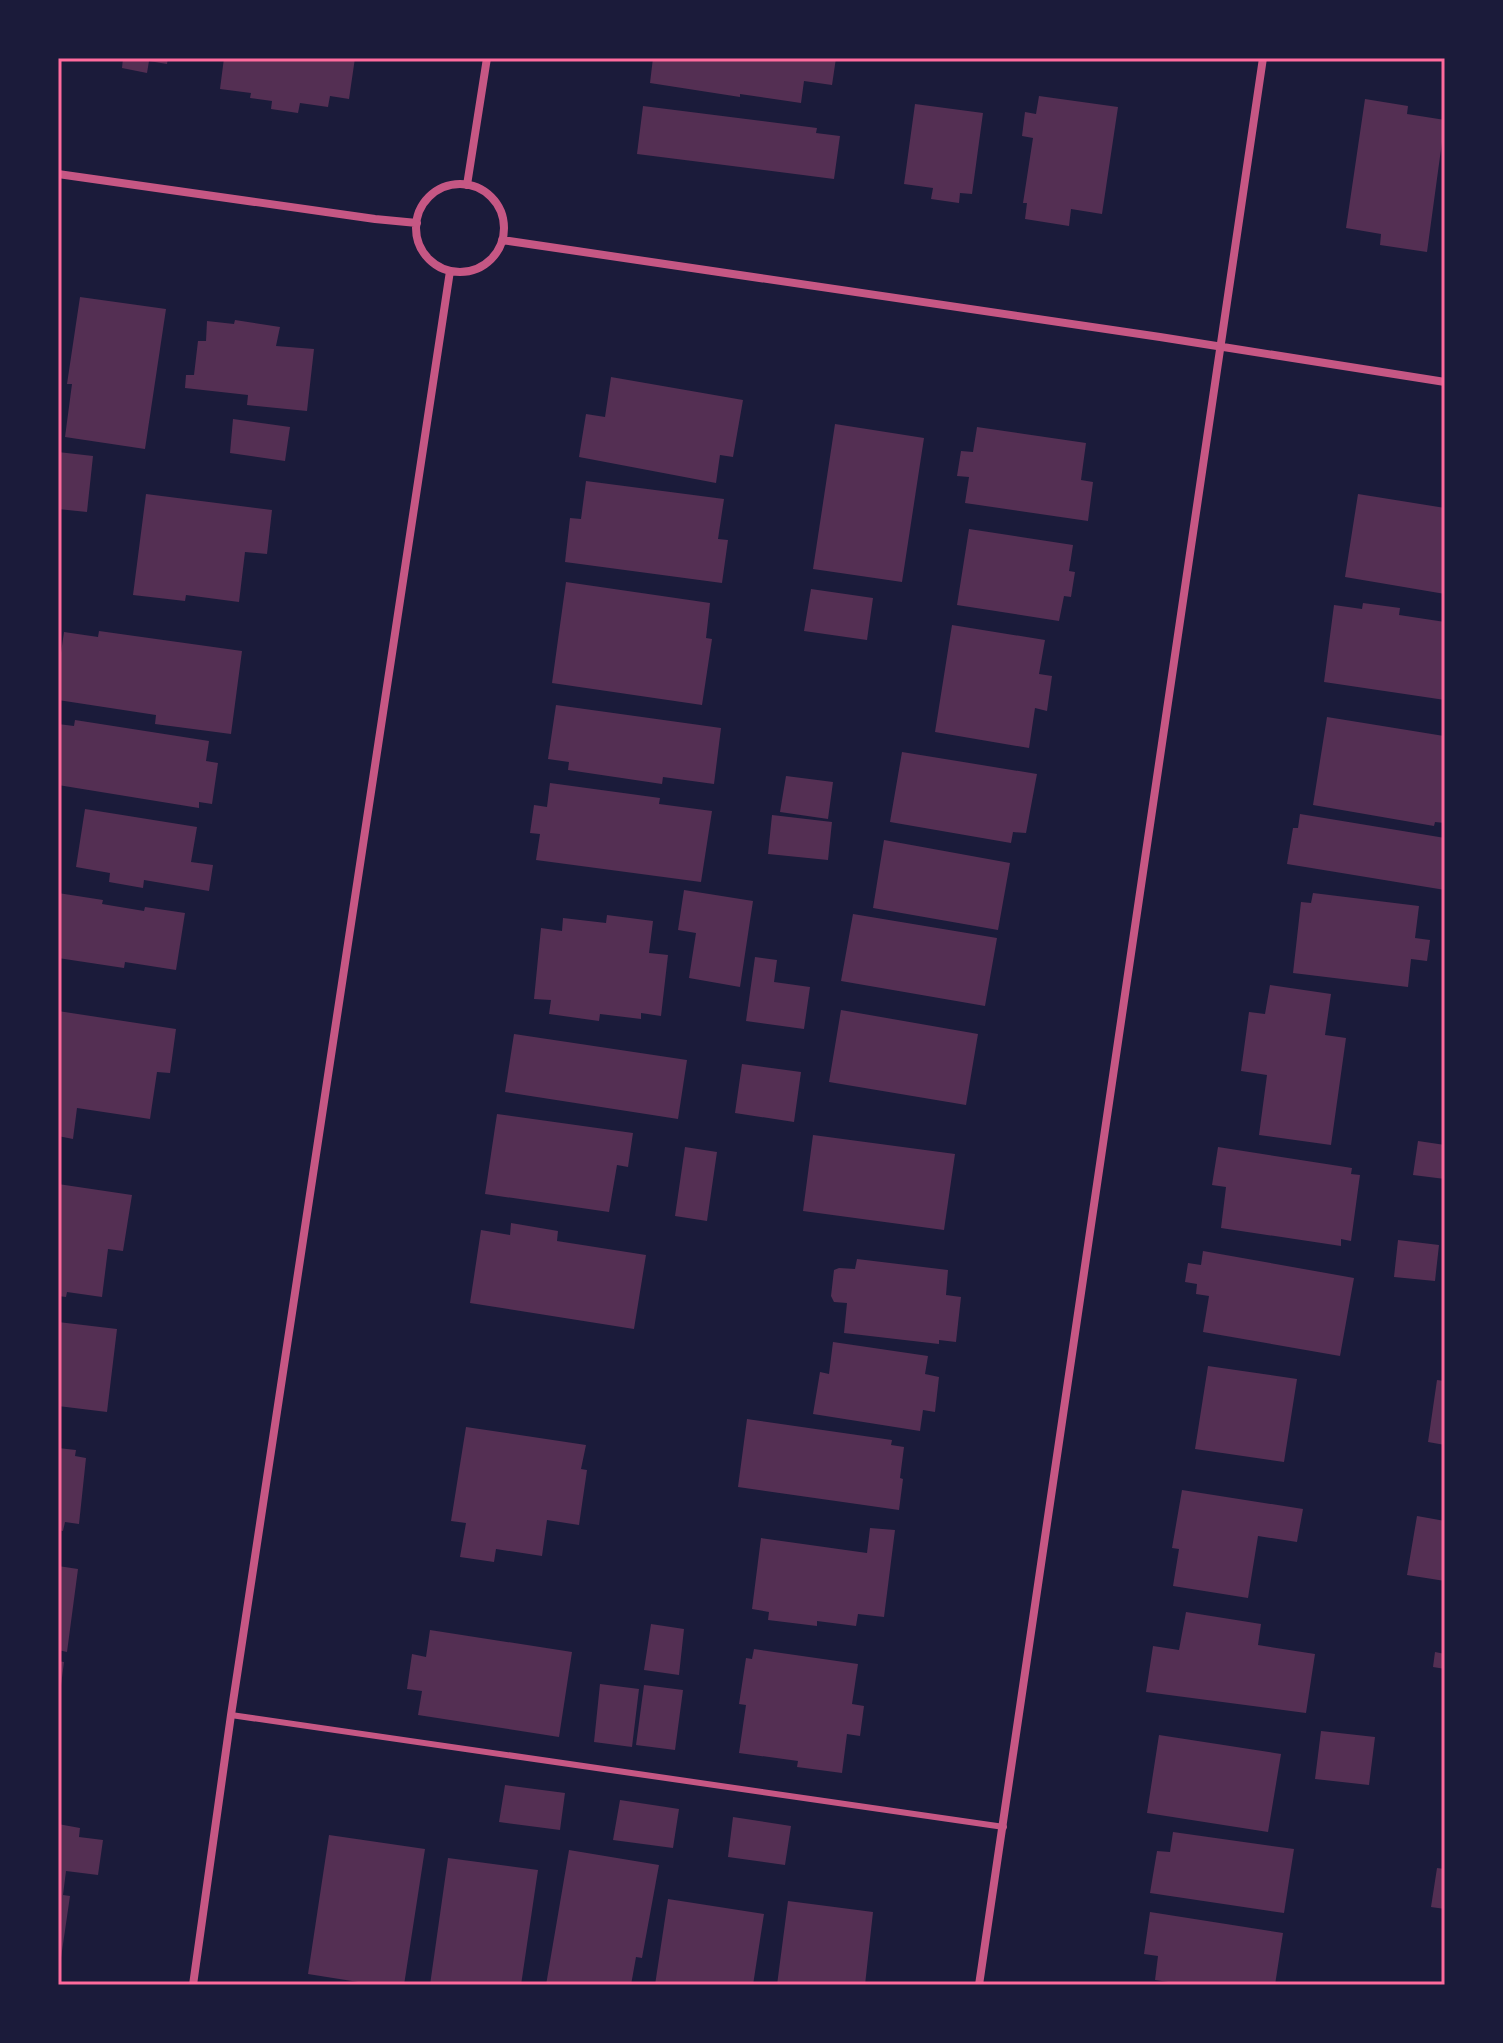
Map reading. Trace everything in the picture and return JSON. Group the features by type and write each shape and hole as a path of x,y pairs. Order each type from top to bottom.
{"street":[{"path":"467,185 487,58"},
{"path":"979,1985 1263,58"},
{"path":"58,174 417,223"},
{"path":"448,185 467,185 488,193 498,205 504,233 491,260 478,268 450,271 436,264 418,242 418,213 436,191 448,185"},
{"path":"502,240 1445,382"},
{"path":"193,1985 231,1715 450,271"}],"lane":[{"path":"231,1715 1004,1827"}],"building":[{"path":"123,58 168,58 167,64 149,61 147,73 122,68"},
{"path":"224,58 355,58 349,99 330,96 328,107 300,103 298,113 271,109 272,101 250,98 251,93 220,89"},
{"path":"653,58 836,58 832,85 804,81 801,103 650,83"},
{"path":"1039,96 1118,107 1102,214 1071,209 1069,226 1025,219 1027,203 1023,203 1033,138 1022,136 1025,112 1036,114"},
{"path":"1365,99 1408,106 1407,114 1445,120 1427,252 1380,245 1381,234 1346,228"},
{"path":"915,104 983,113 972,194 960,193 959,203 931,199 933,188 904,184"},
{"path":"643,106 817,128 816,133 840,136 834,179 637,154"},
{"path":"80,297 166,309 145,449 65,437 72,384 67,384"},
{"path":"235,320 280,327 276,346 314,349 307,411 247,405 248,395 185,388 186,375 194,375 198,341 206,341 207,321 234,324"},
{"path":"611,377 743,400 733,457 720,455 716,483 579,457 586,414 605,417"},
{"path":"233,419 290,427 285,461 230,453"},
{"path":"835,424 924,438 902,582 813,569"},
{"path":"977,427 1086,443 1081,480 1093,482 1088,521 965,503 969,477 957,476 961,451 973,452"},
{"path":"58,452 93,456 87,512 58,509"},
{"path":"586,481 724,499 718,539 728,540 722,583 565,562 570,518 581,519"},
{"path":"146,494 272,510 267,554 245,552 239,602 186,595 185,601 133,595"},
{"path":"1358,494 1445,508 1445,594 1345,577"},
{"path":"969,529 1073,545 1069,571 1075,572 1071,597 1064,596 1059,621 957,605"},
{"path":"566,582 710,603 706,638 712,639 702,705 552,683"},
{"path":"811,589 873,598 867,640 804,631"},
{"path":"1363,603 1400,608 1399,615 1445,622 1445,700 1324,682 1334,605 1362,609"},
{"path":"952,625 1045,640 1039,674 1052,676 1047,711 1035,708 1029,748 935,732"},
{"path":"99,631 242,651 231,734 155,724 156,715 58,700 58,652 61,653 64,632 98,637"},
{"path":"556,705 721,728 714,784 663,777 662,784 568,770 569,762 548,759"},
{"path":"1327,717 1444,736 1445,823 1435,822 1434,826 1313,805"},
{"path":"75,720 209,741 206,761 218,763 212,804 199,802 199,808 58,785 58,724 74,726"},
{"path":"902,752 1037,774 1026,833 1013,832 1011,843 890,822"},
{"path":"786,776 833,782 828,819 780,812"},
{"path":"550,783 660,798 659,804 712,811 701,882 536,860 540,834 530,833 534,805 547,807"},
{"path":"85,809 197,827 191,862 213,865 209,891 144,880 143,888 109,882 110,873 76,867"},
{"path":"1300,814 1445,838 1445,890 1287,864 1293,828 1298,828"},
{"path":"772,815 832,822 828,860 768,854"},
{"path":"884,840 1010,863 998,930 873,908"},
{"path":"684,890 753,901 740,987 689,978 696,933 678,930"},
{"path":"58,893 144,911 145,907 185,913 176,970 125,962 124,968 58,958"},
{"path":"1313,893 1419,906 1415,938 1430,940 1427,961 1411,959 1408,987 1293,973 1301,902 1311,903"},
{"path":"853,914 997,938 985,1006 841,981"},
{"path":"607,915 653,921 649,953 668,955 661,1016 641,1013 641,1019 600,1014 599,1021 549,1014 551,1000 534,999 541,928 562,931 563,918 606,923"},
{"path":"755,957 777,960 774,982 810,987 804,1029 746,1021"},
{"path":"1270,985 1331,994 1325,1035 1346,1038 1331,1145 1259,1135 1267,1075 1241,1071 1249,1012 1265,1014"},
{"path":"841,1010 978,1034 966,1105 829,1082"},
{"path":"58,1011 176,1029 170,1073 157,1072 150,1119 77,1108 73,1139 58,1136"},
{"path":"514,1034 687,1060 678,1119 505,1092"},
{"path":"742,1064 801,1072 794,1122 735,1113"},
{"path":"497,1114 633,1133 628,1167 617,1165 609,1212 485,1194"},
{"path":"813,1135 955,1154 944,1230 803,1211"},
{"path":"1418,1141 1445,1145 1445,1179 1413,1175"},
{"path":"685,1147 717,1152 707,1221 675,1216"},
{"path":"1218,1147 1352,1168 1351,1174 1360,1175 1351,1241 1341,1239 1341,1246 1221,1228 1226,1187 1212,1185"},
{"path":"58,1184 132,1195 123,1251 108,1249 102,1297 67,1292 66,1297 58,1296"},
{"path":"511,1223 558,1231 557,1241 646,1255 634,1329 470,1303 481,1230 510,1235"},
{"path":"1398,1240 1439,1245 1435,1281 1394,1277"},
{"path":"1203,1251 1354,1278 1340,1356 1203,1332 1209,1296 1196,1294 1197,1284 1185,1282 1188,1263 1201,1265"},
{"path":"857,1259 948,1270 946,1295 961,1297 956,1342 939,1340 939,1344 844,1333 847,1303 834,1302 831,1296 834,1270 855,1269"},
{"path":"58,1322 117,1329 107,1412 58,1406"},
{"path":"833,1342 928,1356 925,1374 939,1377 935,1412 923,1410 920,1431 813,1414 820,1372 829,1374"},
{"path":"1208,1366 1297,1379 1284,1462 1195,1449"},
{"path":"1437,1380 1445,1381 1445,1445 1428,1442"},
{"path":"747,1419 892,1440 891,1445 904,1447 899,1510 738,1487"},
{"path":"466,1427 586,1445 581,1469 587,1470 579,1525 547,1520 542,1556 496,1549 494,1562 460,1557 466,1523 451,1521"},
{"path":"58,1448 76,1450 75,1456 86,1458 79,1524 65,1522 63,1531 58,1530"},
{"path":"1182,1490 1303,1509 1297,1542 1258,1536 1248,1598 1173,1586 1179,1549 1172,1548"},
{"path":"1417,1516 1445,1521 1445,1581 1407,1575"},
{"path":"870,1528 895,1530 884,1617 858,1614 856,1626 817,1621 817,1626 768,1620 769,1612 752,1609 761,1538 867,1553"},
{"path":"58,1566 78,1569 67,1652 58,1650"},
{"path":"1186,1612 1261,1624 1258,1645 1315,1654 1306,1713 1146,1692 1153,1646 1179,1650"},
{"path":"651,1624 684,1629 679,1675 644,1670"},
{"path":"430,1630 572,1652 559,1737 418,1715 422,1691 407,1689 412,1654 426,1657"},
{"path":"754,1649 858,1664 852,1704 864,1706 860,1736 847,1734 842,1773 797,1767 798,1761 739,1753 746,1705 739,1704 746,1658 752,1659"},
{"path":"1435,1652 1445,1654 1445,1669 1433,1667"},
{"path":"58,1661 64,1662 60,1693 58,1692"},
{"path":"600,1684 639,1689 632,1747 594,1742"},
{"path":"644,1685 683,1690 675,1750 636,1745"},
{"path":"1321,1731 1375,1737 1369,1785 1315,1779"},
{"path":"1159,1735 1281,1754 1268,1832 1147,1813"},
{"path":"505,1785 565,1793 560,1830 499,1822"},
{"path":"620,1800 679,1809 673,1848 613,1840"},
{"path":"733,1817 791,1826 785,1865 728,1857"},
{"path":"58,1824 80,1828 79,1837 103,1840 98,1875 66,1871 63,1895 70,1896 61,1958 58,1957"},
{"path":"1173,1832 1294,1849 1284,1913 1150,1893 1157,1851 1170,1852"},
{"path":"329,1835 425,1849 404,1985 377,1985 308,1974"},
{"path":"569,1850 659,1865 642,1958 636,1957 631,1985 546,1985"},
{"path":"448,1858 538,1870 521,1985 430,1985"},
{"path":"1437,1868 1445,1869 1445,1909 1431,1907"},
{"path":"668,1899 764,1914 753,1985 655,1985"},
{"path":"788,1901 873,1912 865,1985 777,1985"},
{"path":"1150,1912 1283,1933 1275,1985 1188,1985 1155,1980 1158,1956 1144,1954"}]}
